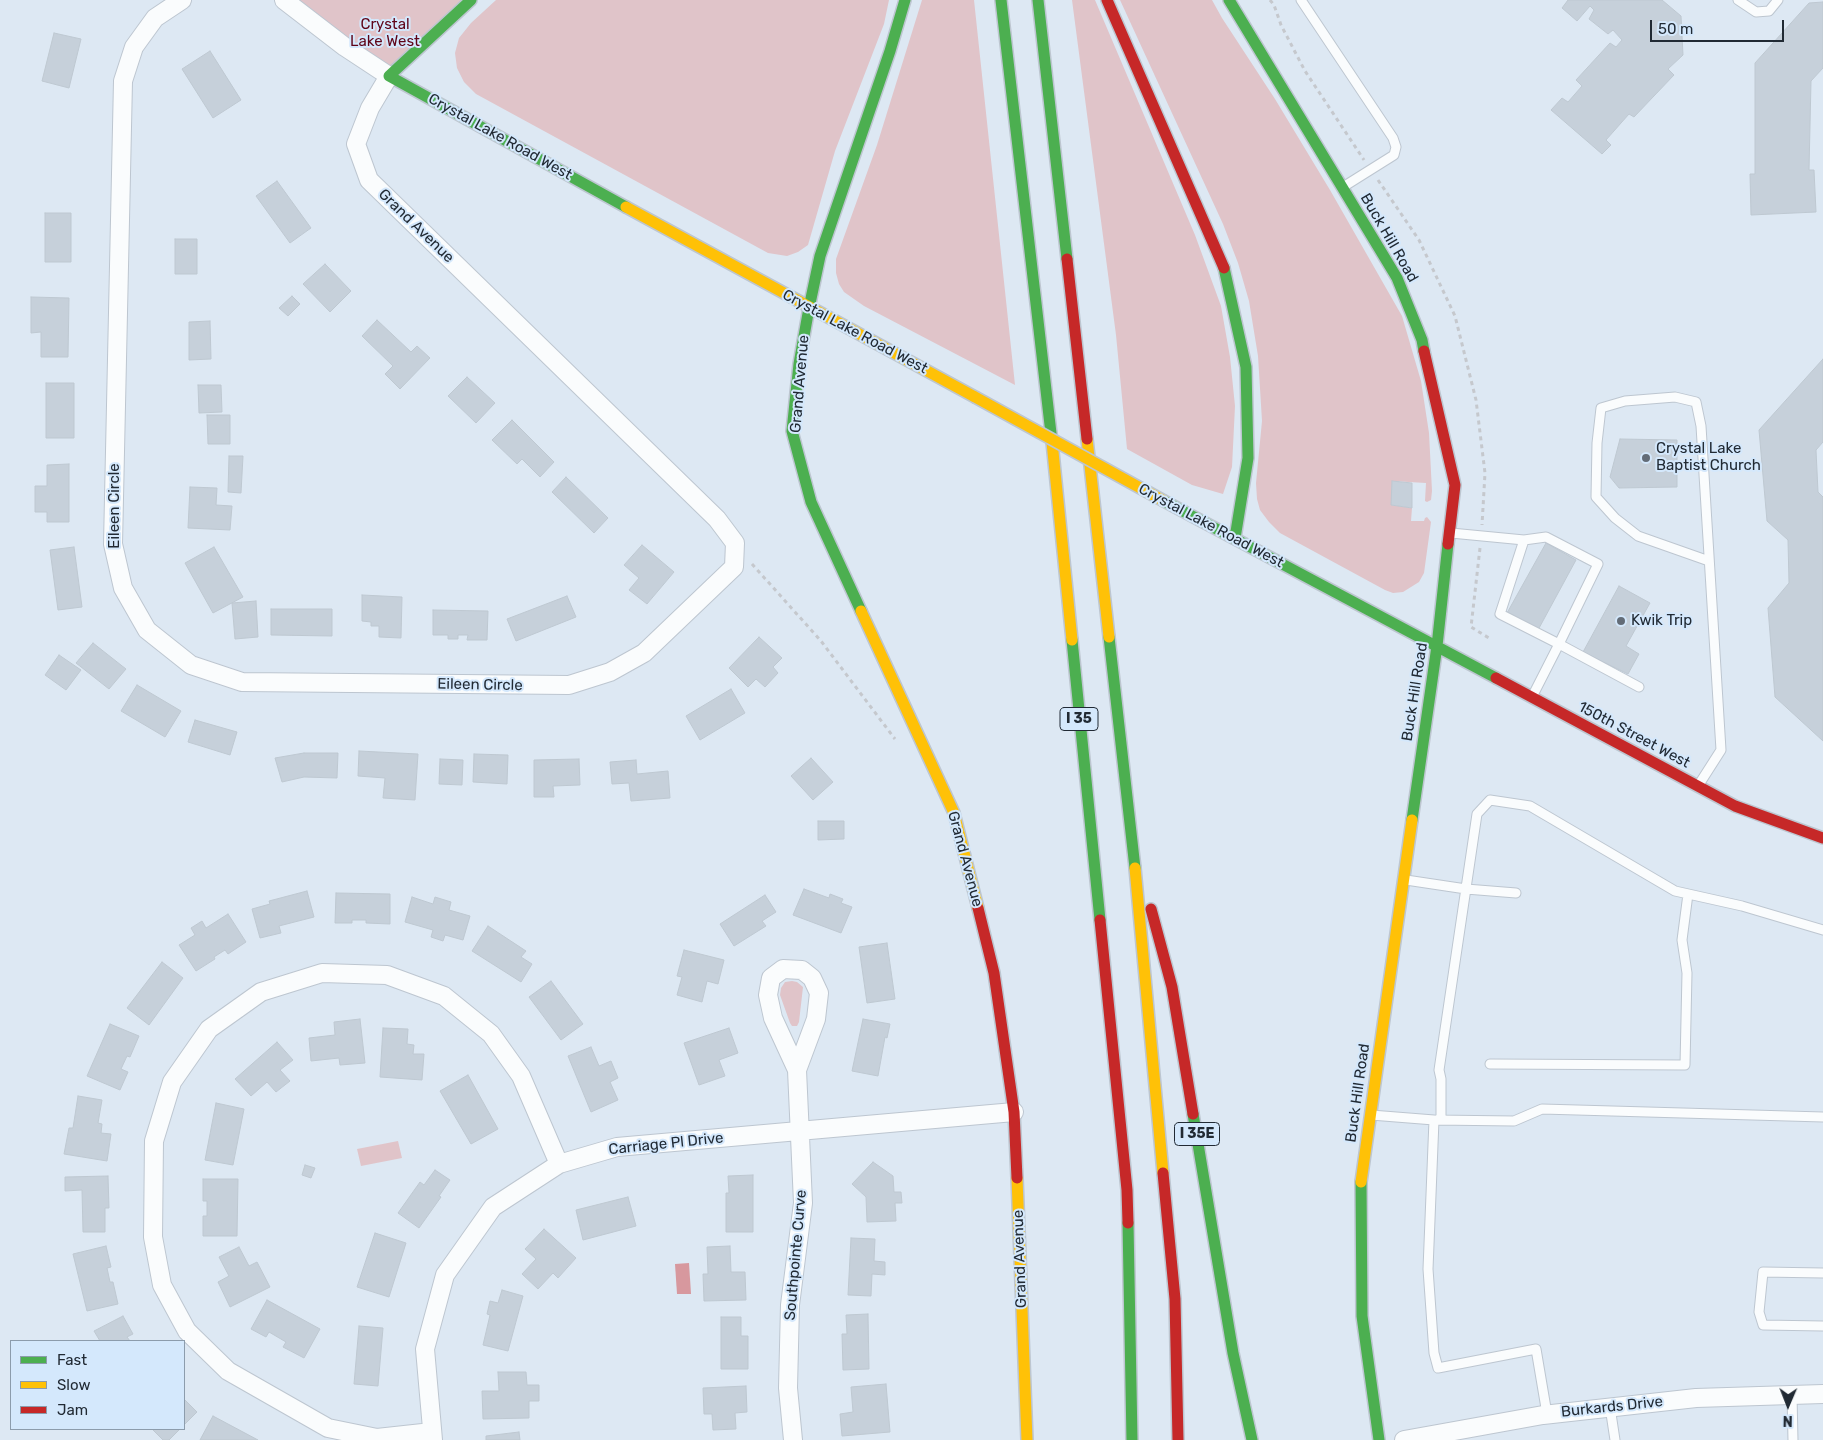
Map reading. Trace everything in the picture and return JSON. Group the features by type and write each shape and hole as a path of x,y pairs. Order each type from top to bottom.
{"main road":[{"path":"389,76 471,0"},
{"name":"Grand Avenue","path":"905,0 890,51 820,256 808,308 799,364 792,431 811,502 954,813 994,973 1014,1112 1027,1409 1026,1440"},
{"name":"I 35","path":"1001,0 1051,433 1126,1190 1132,1440"},
{"name":"I 35","path":"1038,0 1131,830"},
{"path":"1107,0 1223,263 1246,367 1248,458 1235,538"},
{"name":"Buck Hill Road","path":"1229,0 1397,278 1422,340 1455,484 1437,646 1361,1184 1362,1316 1379,1440"},
{"name":"Crystal Lake Road West","path":"389,76 808,308 867,337 1164,502 1437,646"},
{"name":"150th Street West","path":"1437,646 1735,806 1823,838"},
{"path":"1131,830 1175,1300 1178,1440"},
{"name":"I 35E","path":"1131,830 1172,987 1233,1353 1252,1440"}],"street":[{"name":"Eileen Circle","path":"182,0 155,18 134,47 123,81 113,544 123,588 147,630 191,666 242,682 569,686 610,672 644,653 734,567 735,548"},
{"name":"Crystal Lake Road West","path":"284,0 344,48 389,76"},
{"name":"Grand Avenue","path":"389,76 370,108 356,144 369,180 717,519 735,548"},
{"name":"Southpointe Curve","path":"793,1440 788,1388 790,1305 803,1203 797,1070 773,1018 768,995 771,978 783,969 802,970 812,978 819,994 816,1019 797,1070"},
{"path":"432,1436 377,1438 328,1428 228,1371 186,1331 162,1285 152,1237 154,1140 172,1082 209,1029 261,992 322,973 386,975 444,996 491,1034 520,1076 559,1164"},
{"name":"Carriage Pl Drive","path":"432,1436 425,1349 445,1274 493,1207 559,1164 617,1147 1014,1112"},
{"name":"Burkards Drive","path":"1404,1440 1547,1414 1610,1407 1696,1398 1823,1394"}],"lane":[{"path":"1301,0 1392,138 1396,147 1394,155 1343,187"},
{"path":"1738,0 1756,12 1769,11 1778,0"},
{"path":"1698,786 1721,750 1701,426 1696,402 1675,397 1625,400 1601,408 1597,443 1596,497 1615,518 1638,536 1709,561"},
{"path":"1450,533 1524,540 1546,537 1598,564 1532,698"},
{"path":"1524,540 1500,614 1639,688"},
{"path":"1547,1414 1536,1349 1438,1368 1434,1353 1428,1269 1437,1120 1442,1079 1439,1070 1477,814 1490,800 1530,806 1675,891 1742,906 1823,930"},
{"path":"1403,880 1466,889 1516,892"},
{"path":"1490,1064 1685,1064 1687,973 1682,940 1688,894"},
{"path":"1370,1114 1437,1120 1514,1121 1542,1108 1823,1117"},
{"path":"1823,1273 1763,1272 1759,1312 1763,1325 1823,1326"},
{"path":"1792,1395 1793,1440"},
{"path":"1610,1407 1614,1440"}],"path":[{"path":"735,548 821,641 895,739"}],"green space":[{"name":"Crystal Lake West","path":"284,0 471,0 389,76"},
{"path":"496,0 889,0 884,24 835,151 808,245 798,252 787,256 768,253 476,94 464,82 457,68 455,53 459,38 471,23"},
{"path":"922,0 974,0 1015,385 864,306 844,292 839,284 836,273 836,259 877,145"},
{"path":"1072,0 1095,0 1195,235 1221,306 1230,357 1235,406 1232,467 1223,494 1192,485 1127,449 1116,335"},
{"path":"1120,0 1212,0 1330,190 1402,316 1421,381 1429,433 1432,491 1431,500 1427,502 1425,501 1426,483 1392,481 1392,505 1412,508 1411,521 1424,521 1427,517 1431,522 1424,573 1419,582 1403,592 1393,593 1385,590 1280,533 1260,510 1256,483 1262,421 1258,356 1249,301 1238,263 1223,224"},
{"path":"785,982 797,982 803,987 797,1026 792,1026 790,1023 780,995 781,988"},
{"path":"398,1141 402,1158 361,1166 357,1149"}],"shaded area":[{"path":"689,1263 691,1294 677,1294 675,1264"}],"building":[{"path":"1568,0 1662,0 1681,16 1683,55 1668,69 1674,75 1634,117 1629,114 1606,140 1611,145 1602,154 1551,110 1562,98 1568,102 1582,86 1576,80 1610,43 1616,47 1622,40 1613,30 1608,34 1589,19 1594,10 1590,6 1577,21 1562,8"},
{"path":"1823,2 1823,68 1811,81 1809,170 1814,170 1816,212 1751,215 1750,174 1755,174 1755,63 1809,3"},
{"path":"54,33 81,39 69,88 42,81"},
{"path":"210,51 241,100 213,118 182,69"},
{"path":"277,181 311,228 290,243 256,196"},
{"path":"45,213 71,213 71,262 45,262"},
{"path":"175,239 197,239 197,274 175,274"},
{"path":"325,264 351,291 330,312 303,284"},
{"path":"292,296 300,304 288,316 279,308"},
{"path":"31,297 69,298 68,357 41,357 41,332 31,333"},
{"path":"377,320 411,352 417,346 430,358 400,389 385,374 393,366 362,336"},
{"path":"210,321 211,359 189,360 189,322"},
{"path":"1823,359 1823,442 1816,450 1818,492 1823,497 1823,741 1775,697 1768,608 1789,583 1788,540 1767,521 1759,430"},
{"path":"467,377 495,403 476,423 448,396"},
{"path":"46,383 74,383 74,438 46,438"},
{"path":"198,385 221,385 222,412 199,413"},
{"path":"207,415 230,415 230,444 208,444"},
{"path":"512,420 554,462 540,477 522,459 517,464 492,440"},
{"name":"Crystal Lake Baptist Church","path":"1620,439 1677,440 1677,487 1619,488 1610,477"},
{"path":"229,456 243,456 241,493 228,492"},
{"path":"69,464 69,522 47,522 47,512 35,512 35,486 47,486 47,465"},
{"path":"566,477 608,518 594,533 552,492"},
{"path":"1392,481 1412,483 1412,508 1391,505"},
{"path":"190,487 217,488 216,505 232,506 230,530 188,528"},
{"path":"1546,543 1576,560 1538,630 1507,613"},
{"path":"642,545 674,572 647,604 629,590 639,578 624,565"},
{"path":"74,547 82,607 58,610 50,550"},
{"path":"214,547 243,597 213,613 185,563"},
{"name":"Kwik Trip","path":"1619,586 1650,603 1626,646 1639,654 1628,674 1583,652"},
{"path":"362,595 402,597 401,638 379,637 379,626 371,626 371,622 362,621"},
{"path":"567,596 576,617 516,641 507,619"},
{"path":"256,601 258,637 235,639 232,603"},
{"path":"271,609 332,609 332,636 271,635"},
{"path":"433,610 488,611 487,640 467,640 468,635 458,635 458,639 448,639 448,635 433,635"},
{"path":"759,637 782,658 773,667 778,673 765,687 756,679 748,687 729,668"},
{"path":"93,643 126,669 109,689 76,663"},
{"path":"59,655 81,670 66,690 45,675"},
{"path":"137,685 181,711 165,737 121,711"},
{"path":"731,689 745,713 700,740 686,716"},
{"path":"195,720 237,732 230,755 188,742"},
{"path":"359,751 418,754 415,800 383,798 385,778 358,776"},
{"path":"304,753 338,753 337,778 304,777 282,782 275,758"},
{"path":"474,754 508,755 507,784 473,782"},
{"path":"811,758 833,782 813,800 791,776"},
{"path":"440,759 463,760 462,785 439,784"},
{"path":"579,759 580,785 553,786 554,797 534,797 534,760"},
{"path":"636,760 637,774 668,771 670,798 631,801 629,783 612,784 610,762"},
{"path":"818,821 844,821 844,839 818,840"},
{"path":"804,889 829,898 830,894 843,899 841,903 852,907 841,933 793,915"},
{"path":"307,891 314,917 279,926 281,933 260,938 252,909 270,904 269,901"},
{"path":"336,893 390,894 390,924 366,923 366,920 352,920 352,923 335,923"},
{"path":"765,895 776,912 762,921 766,926 734,946 720,924"},
{"path":"412,897 433,904 435,897 451,902 449,910 470,916 463,940 445,935 443,941 431,937 433,930 405,922"},
{"path":"228,914 246,942 228,954 225,950 196,971 179,945 195,935 191,928 202,921 206,928"},
{"path":"488,926 526,951 521,957 532,964 521,982 472,951"},
{"path":"887,943 895,999 867,1003 859,947"},
{"path":"684,950 724,960 718,984 707,981 702,1002 677,995 682,977 677,976"},
{"path":"162,962 183,978 149,1025 127,1008"},
{"path":"551,981 583,1024 561,1040 529,997"},
{"path":"360,1019 365,1063 340,1065 339,1058 311,1061 309,1038 335,1035 334,1022"},
{"path":"863,1019 890,1024 887,1038 885,1037 878,1076 852,1071"},
{"path":"110,1024 139,1036 130,1057 127,1056 121,1069 128,1072 120,1090 87,1076"},
{"path":"383,1028 408,1029 407,1044 414,1045 413,1054 424,1054 422,1080 380,1077"},
{"path":"729,1028 738,1053 719,1060 725,1076 699,1085 684,1043"},
{"path":"277,1042 293,1060 280,1070 290,1081 276,1092 267,1082 251,1096 235,1079"},
{"path":"591,1047 599,1066 611,1061 618,1078 610,1082 618,1100 591,1112 568,1056"},
{"path":"468,1075 498,1129 471,1144 440,1091"},
{"path":"78,1096 102,1100 98,1123 102,1124 101,1133 111,1134 107,1161 64,1154 69,1128 73,1128"},
{"path":"216,1103 244,1109 233,1165 205,1160"},
{"path":"873,1162 893,1176 894,1192 901,1192 902,1203 895,1203 896,1221 867,1222 866,1197 852,1184"},
{"path":"305,1165 315,1168 311,1178 302,1175"},
{"path":"435,1170 450,1180 439,1196 441,1197 419,1228 398,1213 420,1182 424,1185"},
{"path":"753,1175 753,1232 726,1232 726,1193 729,1193 728,1176"},
{"path":"108,1176 109,1208 105,1208 105,1232 83,1232 82,1190 65,1191 65,1177"},
{"path":"203,1179 238,1179 237,1236 203,1236 203,1216 207,1216 207,1201 203,1201"},
{"path":"628,1197 636,1226 583,1240 576,1210"},
{"path":"544,1229 576,1258 558,1278 553,1273 538,1289 522,1274 536,1259 525,1249"},
{"path":"375,1233 406,1243 389,1297 357,1287"},
{"path":"851,1238 875,1239 874,1261 885,1262 885,1275 872,1274 871,1296 848,1295"},
{"path":"106,1246 111,1267 107,1268 110,1282 113,1282 118,1304 87,1311 73,1254"},
{"path":"730,1246 731,1272 745,1272 746,1300 704,1301 703,1274 708,1274 707,1247"},
{"path":"239,1247 249,1266 257,1262 270,1287 230,1307 218,1282 229,1276 219,1257"},
{"path":"502,1290 523,1296 508,1351 483,1345 490,1315 487,1314 490,1301 498,1303"},
{"path":"267,1300 320,1329 304,1358 283,1347 286,1342 269,1332 266,1337 251,1329"},
{"path":"868,1314 869,1369 843,1370 842,1334 847,1334 846,1315"},
{"path":"123,1316 133,1334 127,1337 129,1340 99,1340 94,1331"},
{"path":"721,1317 741,1317 741,1336 748,1336 748,1369 721,1369"},
{"path":"359,1326 383,1328 378,1386 354,1384"},
{"path":"498,1372 526,1372 527,1385 539,1385 539,1401 529,1401 529,1418 483,1419 482,1391 499,1391"},
{"path":"886,1384 890,1432 842,1436 840,1414 853,1412 851,1387"},
{"path":"746,1386 747,1412 735,1413 736,1429 713,1430 712,1414 704,1414 703,1388"},
{"path":"185,1400 197,1412 185,1424"},
{"path":"213,1416 258,1440 200,1440"},
{"path":"153,1430 179,1430 169,1440 163,1440"},
{"path":"519,1432 520,1440 486,1440 486,1436"}],"traffic: fast":[{"path":"471,0 389,76 626,207"},
{"path":"809,308 820,256 890,51 905,0"},
{"path":"1001,0 1052,442"},
{"path":"1038,0 1067,259"},
{"path":"1229,0 1397,278 1422,340 1424,351"},
{"path":"1224,268 1246,367 1248,458 1235,538"},
{"path":"809,308 799,364 792,431 811,502 861,611"},
{"path":"1164,501 1496,678"},
{"path":"1412,820 1437,646 1448,544"},
{"path":"1109,637 1135,868"},
{"path":"1072,640 1100,920"},
{"path":"1193,1114 1233,1353 1252,1440"},
{"path":"1361,1182 1362,1316 1379,1440"},
{"path":"1128,1223 1132,1440"}],"traffic: slow":[{"path":"626,207 975,397"},
{"path":"975,397 1164,501"},
{"path":"1087,439 1109,637"},
{"path":"1052,442 1072,640"},
{"path":"861,611 954,813 978,908"},
{"path":"1361,1182 1412,820"},
{"path":"1135,868 1163,1173"},
{"path":"1017,1178 1027,1440"}],"traffic: jam":[{"path":"1107,0 1224,268"},
{"path":"1067,259 1087,439"},
{"path":"1424,351 1455,485 1448,544"},
{"path":"1496,678 1735,806 1823,838"},
{"path":"978,908 994,973 1014,1112 1017,1178"},
{"path":"1151,909 1172,987 1193,1114"},
{"path":"1100,920 1127,1190 1128,1223"},
{"path":"1163,1173 1175,1299 1178,1440"}],"place":[{"name":"Crystal Lake Baptist Church","path":"1646,458"},
{"name":"Kwik Trip","path":"1621,621"}]}
